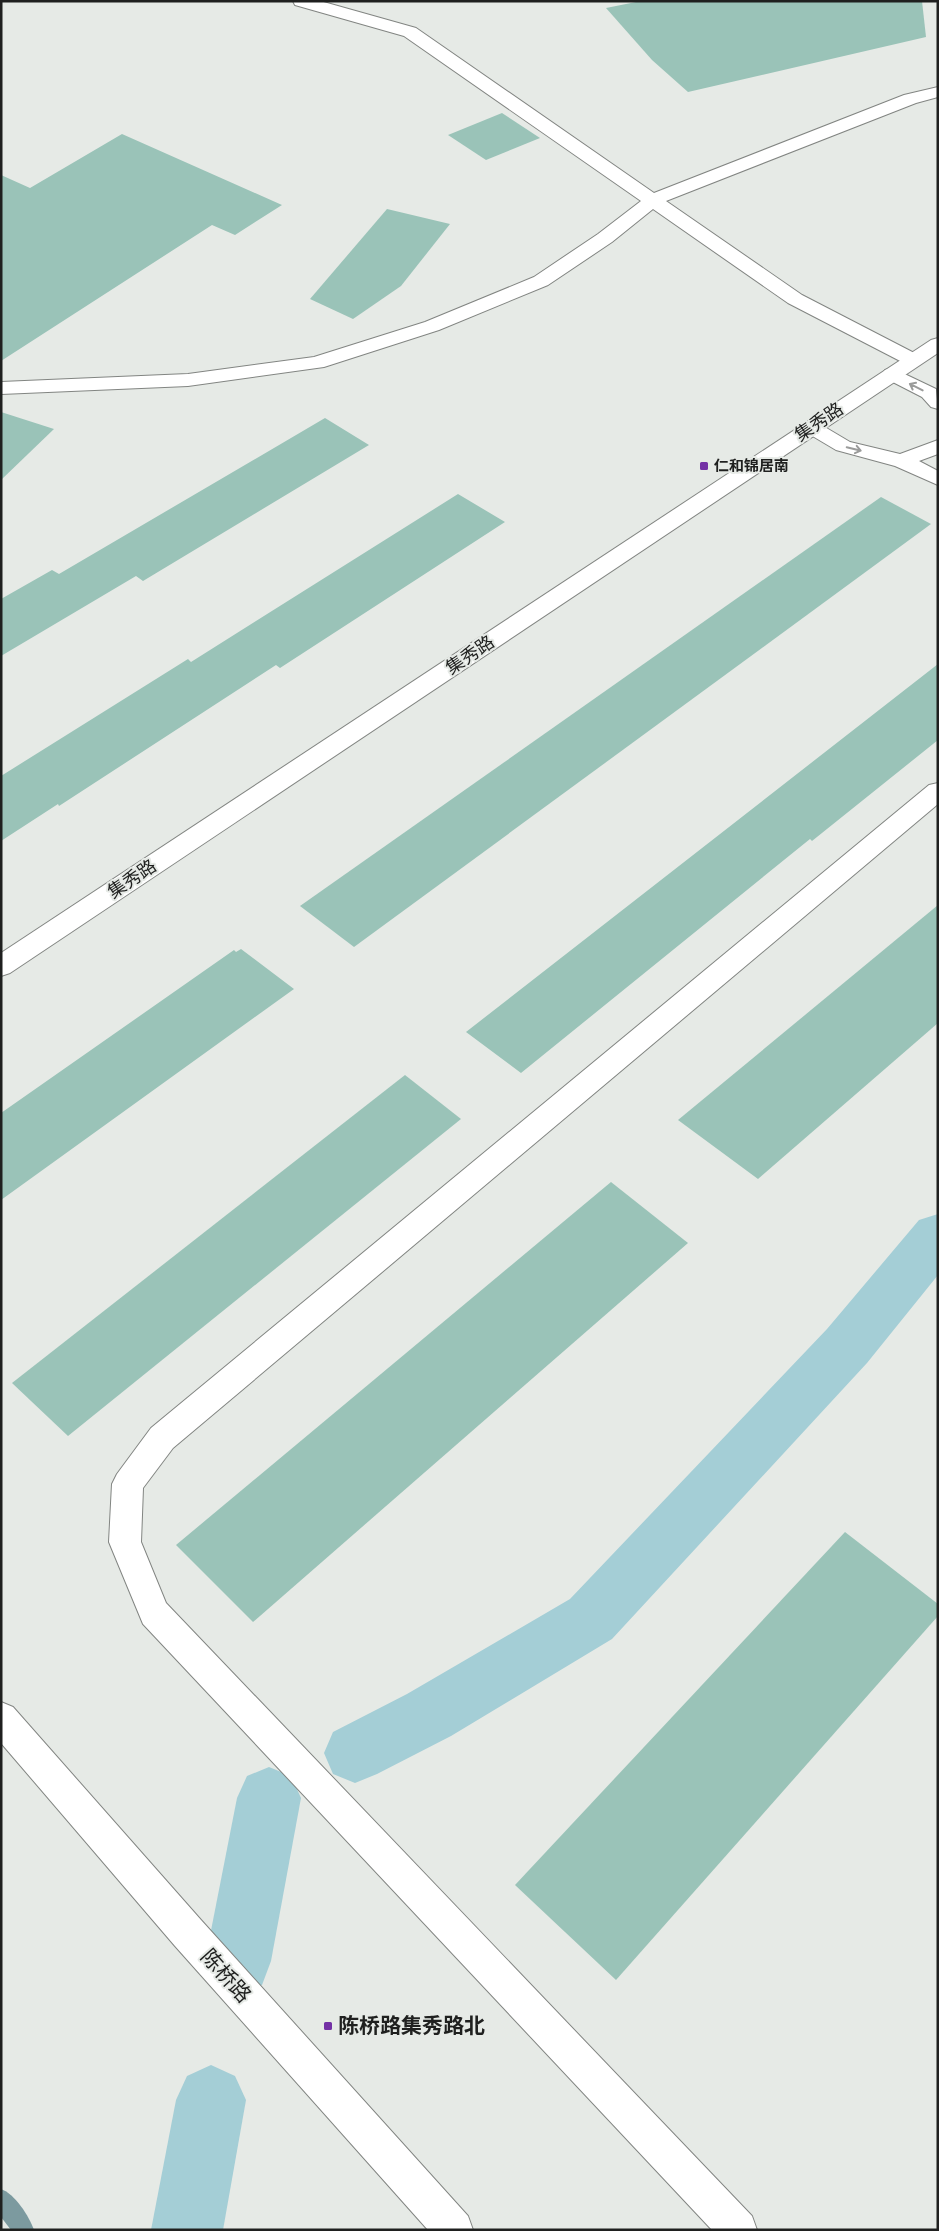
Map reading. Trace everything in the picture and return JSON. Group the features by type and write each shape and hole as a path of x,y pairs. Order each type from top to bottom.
{"street":[{"path":"301,1 410,32 795,299 913,360"},
{"path":"1,388 188,380 317,363 432,326 541,282 605,238 653,200 910,99 938,92"},
{"name":"集秀路","path":"1,966 938,344"},
{"path":"892,374 929,393 938,403"},
{"path":"811,427 843,446 902,460 938,480"},
{"path":"902,460 938,446"},
{"path":"738,2230 154,1613 125,1542 128,1484 162,1438 938,791"},
{"name":"陈桥路","path":"1,1718 188,1933 454,2230"}],"building":[{"path":"641,1 922,1 926,37 688,92 652,60 606,8"},
{"path":"502,113 540,138 486,160 448,135"},
{"path":"122,134 282,205 235,235 212,225 1,361 1,175 30,188"},
{"path":"387,209 450,224 401,286 353,319 310,299"},
{"path":"1,412 54,429 1,480"},
{"path":"325,418 369,445 143,581 136,576 1,656 1,599 52,570 59,574"},
{"path":"458,494 505,522 280,668 276,665 59,806 58,804 1,841 1,776 188,659 191,662"},
{"path":"881,497 931,524 354,947 300,906"},
{"path":"938,664 938,740 812,841 810,839 521,1073 466,1032"},
{"path":"938,905 938,1023 758,1179 678,1120"},
{"path":"241,949 294,989 1,1200 1,1113 234,950 236,952"},
{"path":"405,1075 461,1119 68,1436 12,1383"},
{"path":"611,1182 688,1243 253,1622 176,1545"},
{"path":"845,1532 938,1604 938,1616 616,1980 515,1885"}],"waterway":[{"path":"355,1753 429,1715 591,1619 847,1346 938,1236"},
{"path":"238,1961 269,1798"},
{"path":"187,2230 211,2100"},
{"path":"1,2199 24,2230"}],"place":[{"name":"仁和锦居南","path":"704,466"},
{"name":"陈桥路集秀路北","path":"328,2026"}]}
